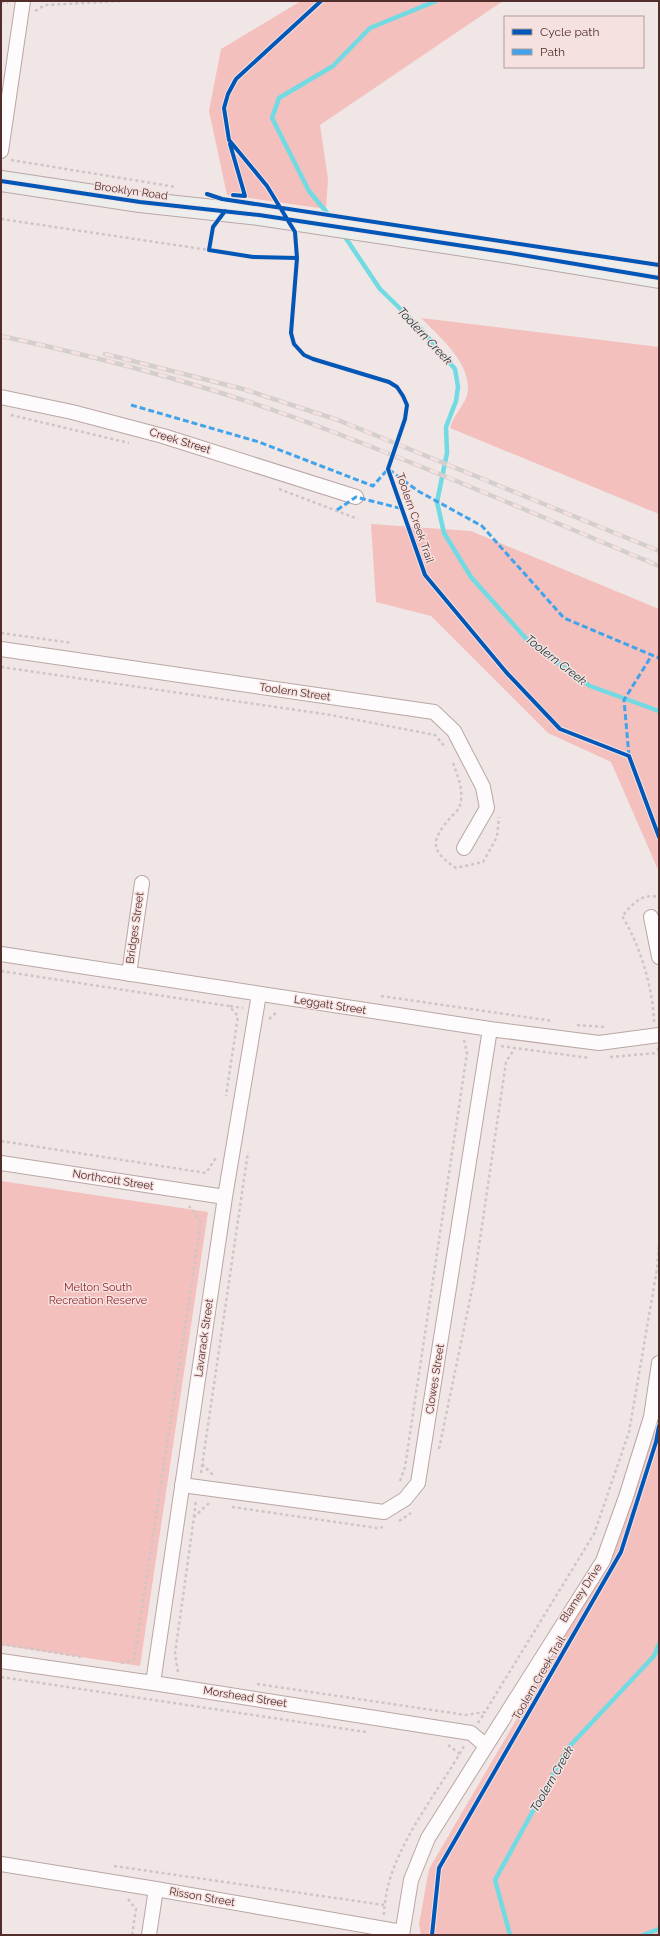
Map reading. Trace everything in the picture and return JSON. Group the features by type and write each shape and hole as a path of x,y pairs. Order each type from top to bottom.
{"street":[{"path":"7,156 23,1"},
{"name":"Brooklyn Road","path":"1,181 140,202 259,215 659,278"},
{"name":"Creek Street","path":"1,397 78,413 163,436 356,497"},
{"name":"Toolern Street","path":"1,649 434,712 454,731 484,787 486,808 464,848"},
{"name":"Bridges Street","path":"129,974 142,883"},
{"path":"651,917 659,957"},
{"name":"Leggatt Street","path":"1,954 490,1029 599,1043 657,1031"},
{"name":"Lavarack Street","path":"153,1683 224,1197 259,994"},
{"name":"Clowes Street","path":"182,1486 384,1512 405,1499 418,1483 490,1029"},
{"name":"Northcott Street","path":"1,1163 224,1197"},
{"name":"Blamey Drive","path":"402,1934 411,1880 428,1838 602,1560 626,1497 650,1417 659,1363"},
{"name":"Morshead Street","path":"1,1661 153,1683 471,1733 485,1745"},
{"name":"Risson Street","path":"1,1864 156,1889 402,1934"},
{"path":"149,1935 156,1889"}],"path":[{"path":"33,12 45,5 121,1"},
{"path":"1,9 1,19"},
{"path":"7,156 183,188"},
{"path":"1,219 216,251"},
{"path":"209,250 210,242"},
{"path":"9,414 132,444"},
{"path":"273,487 358,520"},
{"path":"1,633 79,645"},
{"path":"1,667 331,715 368,722 435,735 450,752"},
{"path":"452,760 462,790 460,807 437,834 436,849 443,860 456,868 483,862 497,837 499,816"},
{"path":"659,897 652,895 642,897 633,903 622,916 630,929 642,963 654,1009 657,1031 657,1052 659,1056"},
{"path":"1,970 230,1006 238,1016 225,1102"},
{"path":"374,995 555,1022"},
{"path":"268,1020 277,1012"},
{"path":"648,1023 657,1031"},
{"path":"570,1024 606,1027"},
{"path":"398,1483 405,1467 467,1053 464,1040"},
{"path":"438,1457 474,1280 506,1062 515,1048"},
{"path":"1,1141 206,1173 217,1157 218,1149"},
{"path":"178,1672 175,1654 249,1145"},
{"path":"121,1663 134,1660 201,1222 187,1204"},
{"path":"256,1683 466,1715 485,1712 594,1534 628,1432 657,1269 659,1245"},
{"path":"202,1464 213,1475 221,1477"},
{"path":"194,1517 208,1504 216,1505"},
{"path":"231,1507 377,1528 390,1524"},
{"path":"396,1522 409,1515 415,1509"},
{"path":"1,1644 84,1657"},
{"path":"114,1662 186,1673"},
{"path":"1,1677 372,1733"},
{"path":"442,1744 450,1745 460,1754"},
{"path":"108,1866 384,1905"},
{"path":"128,1899 136,1909 132,1935"}],"green space":[{"path":"301,1 503,1 320,125 328,179 326,209 227,195 209,111 221,49"},
{"path":"421,318 659,347 659,514 450,428 466,398 468,387 466,375 461,364 446,343"},
{"path":"371,524 471,531 659,609 659,872 611,762 548,733 431,616 376,602"},
{"name":"Melton South Recreation Reserve","path":"1,1181 208,1212 140,1666 1,1645"},
{"path":"659,1396 659,1935 421,1935 419,1924 429,1869 616,1549 650,1447"}],"waterway":[{"name":"Toolern Creek","path":"333,220 309,191 272,118 279,98 333,66 370,28 436,1"},
{"name":"Toolern Creek","path":"343,234 380,289 420,328 455,369 458,387 456,401 446,427 447,453 437,502 444,533 471,577 530,643 590,686 659,711"},
{"name":"Toolern Creek","path":"510,1935 495,1880 567,1749 654,1656 659,1644"},
{"name":"Toolern Creek","path":"643,1935 659,1929"}],"railway":[{"path":"1,336 125,365 248,401 411,462 659,566"},
{"path":"105,354 243,389 338,420 659,551"}],"marked path":[{"path":"131,405 259,442 373,486 388,469 418,491 482,526 564,618 659,658"},
{"path":"337,510 356,497 403,509"},
{"path":"629,756 624,700 652,655"}],"cycle path":[{"name":"Toolern Creek Trail","path":"321,1 236,79 228,94 224,108 229,140 267,186 295,232 297,258 291,333 294,344 304,355 313,359 389,382 397,387 407,405 405,419 388,469 425,575 506,672 560,729 629,756 659,837"},
{"path":"230,144 245,196 233,195"},
{"path":"1,181 140,202 259,215 510,253 659,278"},
{"path":"207,194 222,199 659,265"},
{"path":"225,211 213,227 209,250 253,257 297,258"},
{"name":"Toolern Creek Trail","path":"432,1935 439,1868 621,1552 656,1442 659,1426"}]}
